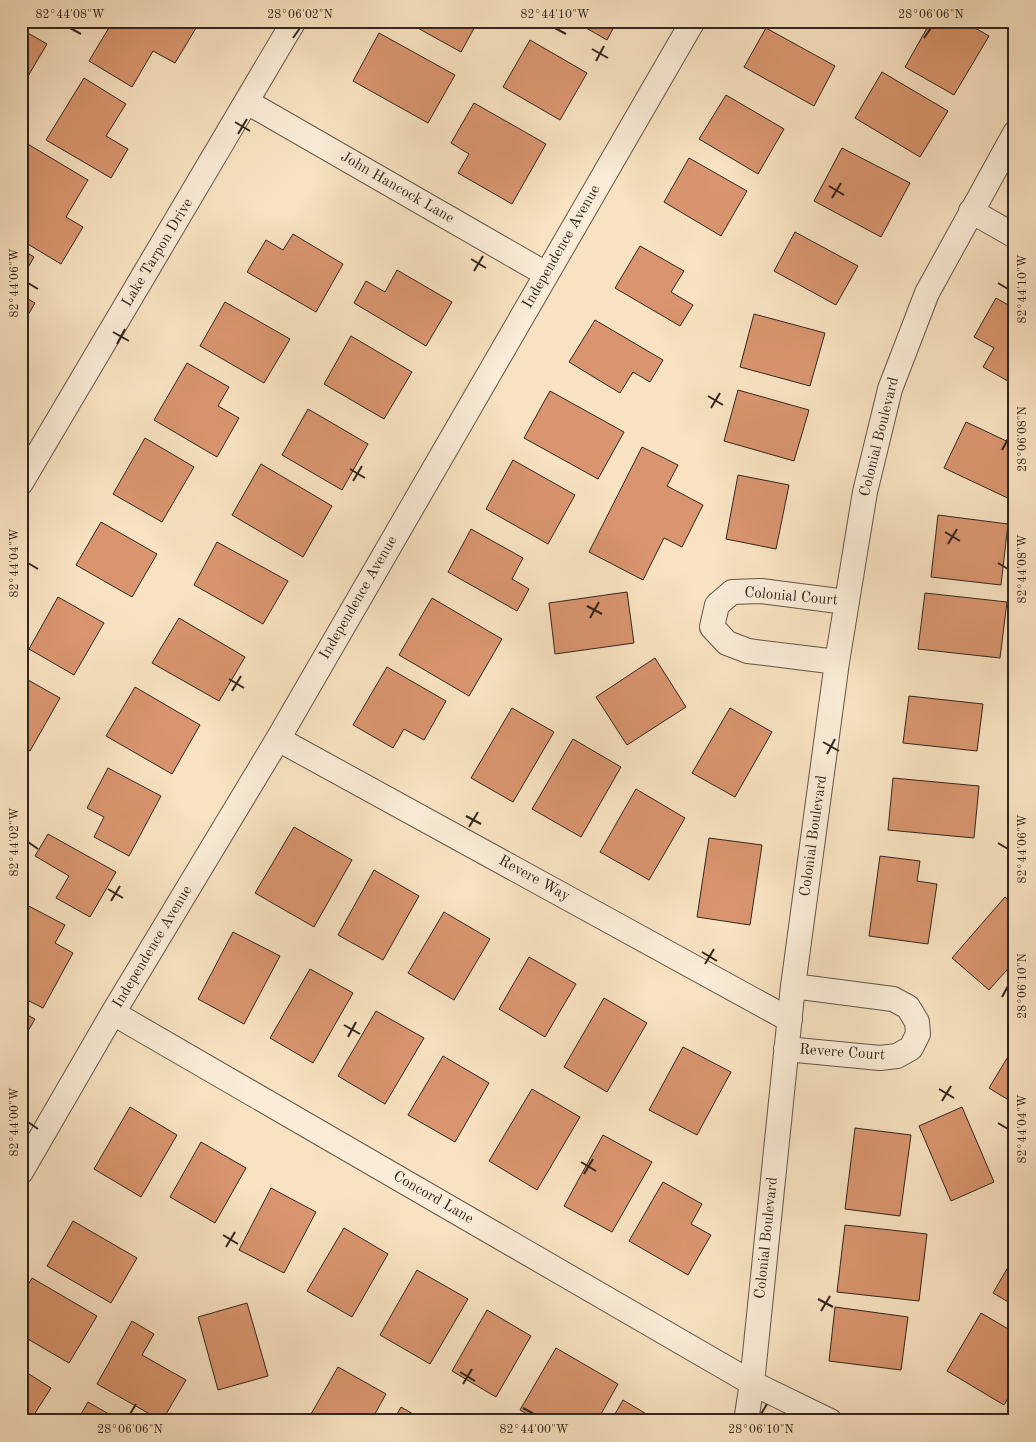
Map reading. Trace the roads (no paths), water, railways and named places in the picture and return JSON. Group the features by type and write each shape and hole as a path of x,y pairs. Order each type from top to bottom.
{"street":[{"name":"Lake Tarpon Drive","path":"21,483 294,21"},
{"name":"Independence Avenue","path":"21,1172 113,1013 278,738 693,21"},
{"name":"John Hancock Lane","path":"247,102 546,274"},
{"name":"Colonial Boulevard","path":"746,1421 752,1383 793,986 837,662 865,492 890,389 927,293 970,211 1015,133"},
{"path":"970,211 1015,236"},
{"name":"Colonial Court","path":"837,662 748,651 727,642 712,627 717,605 732,592 760,591 846,602"},
{"name":"Revere Way","path":"278,738 790,1020"},
{"name":"Revere Court","path":"786,1049 889,1058 911,1048 918,1034 917,1022 908,1007 893,999 793,986"},
{"name":"Concord Lane","path":"113,1013 752,1383 830,1421"}]}
